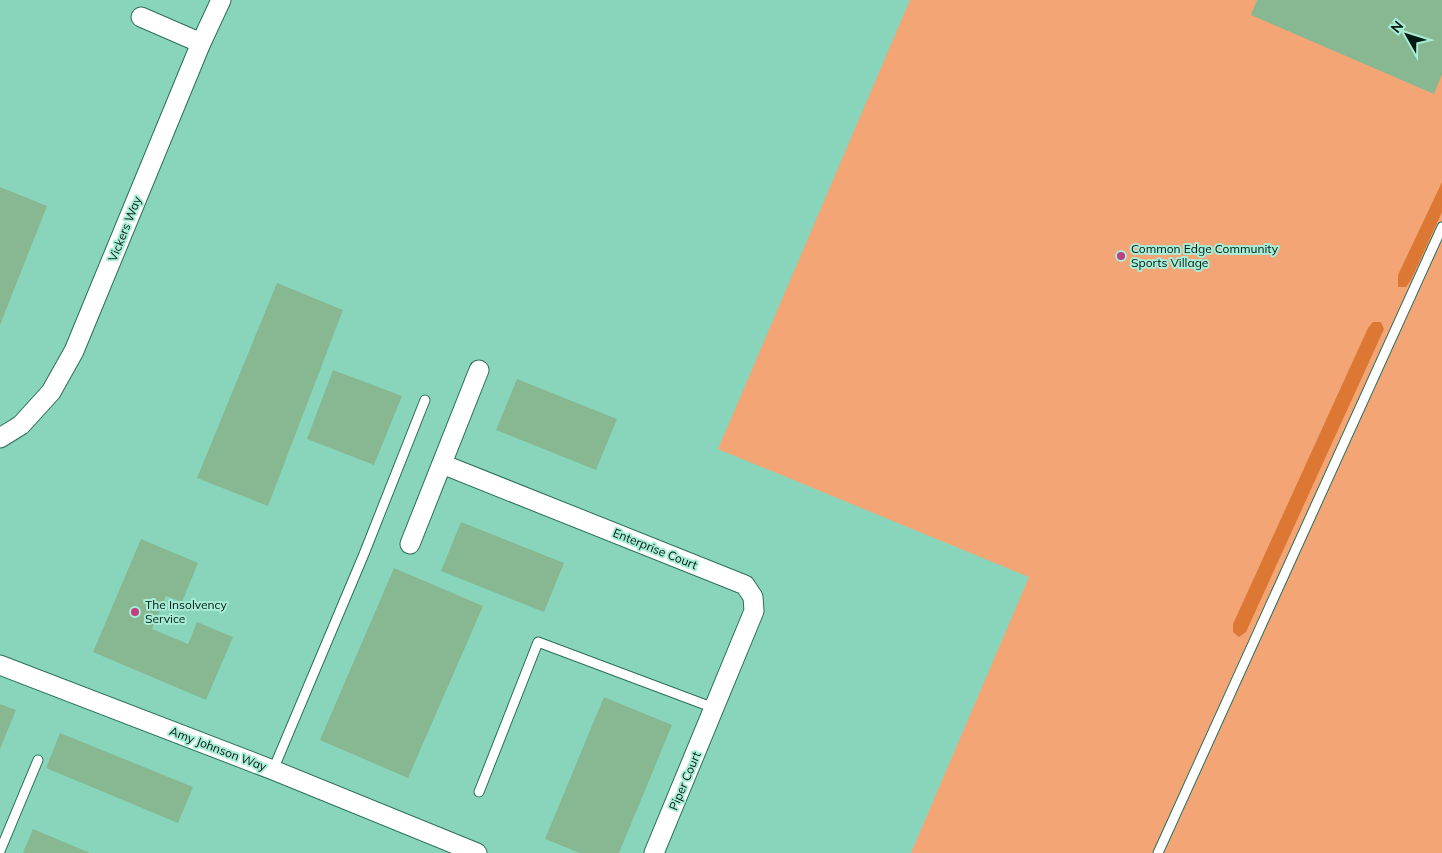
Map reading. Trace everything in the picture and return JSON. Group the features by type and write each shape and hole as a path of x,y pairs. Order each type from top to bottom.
{"street":[{"name":"Vickers Way","path":"0,438 20,425 51,392 74,351 201,43 221,0"},
{"path":"141,17 201,43"},
{"path":"410,544 480,370"},
{"name":"Enterprise Court","path":"442,464 745,585 753,597 754,611 715,708"},
{"name":"Amy Johnson Way","path":"0,665 273,770 433,845 477,853"},
{"name":"Piper Court","path":"654,853 715,708"}],"lane":[{"path":"1158,853 1442,227"},
{"path":"273,770 364,554 425,400"},
{"path":"479,792 538,642 715,708"},
{"path":"0,851 38,760"}],"shaded area":[{"path":"0,0 911,0 719,449 1030,577 911,853 0,853"},
{"name":"Common Edge Community Sports Village","path":"910,0 1442,0 1442,853 911,853 1029,577 718,449"},
{"path":"1442,182 1442,212 1411,280 1406,287 1398,287 1398,275"},
{"path":"1373,322 1381,322 1384,329 1246,632 1239,637 1233,632 1233,624 1368,328"}],"building":[{"path":"1257,0 1442,0 1442,74 1434,94 1251,15"},
{"path":"0,187 47,206 0,325"},
{"path":"277,283 343,310 268,506 197,478"},
{"path":"333,370 402,396 374,465 307,439"},
{"path":"517,379 617,419 596,470 496,430"},
{"path":"461,522 564,563 544,612 441,571"},
{"name":"The Insolvency Service","path":"141,539 198,563 182,602 166,596 152,629 188,644 197,622 233,637 206,700 93,652"},
{"path":"394,568 483,606 408,778 320,740"},
{"path":"604,697 672,725 619,853 580,853 545,839"},
{"path":"0,704 16,710 0,749"},
{"path":"60,733 193,787 178,823 46,768"},
{"path":"33,829 90,853 23,853"}],"place":[{"name":"Common Edge Community Sports Village","path":"1121,256"},
{"name":"The Insolvency Service","path":"135,612"}]}
